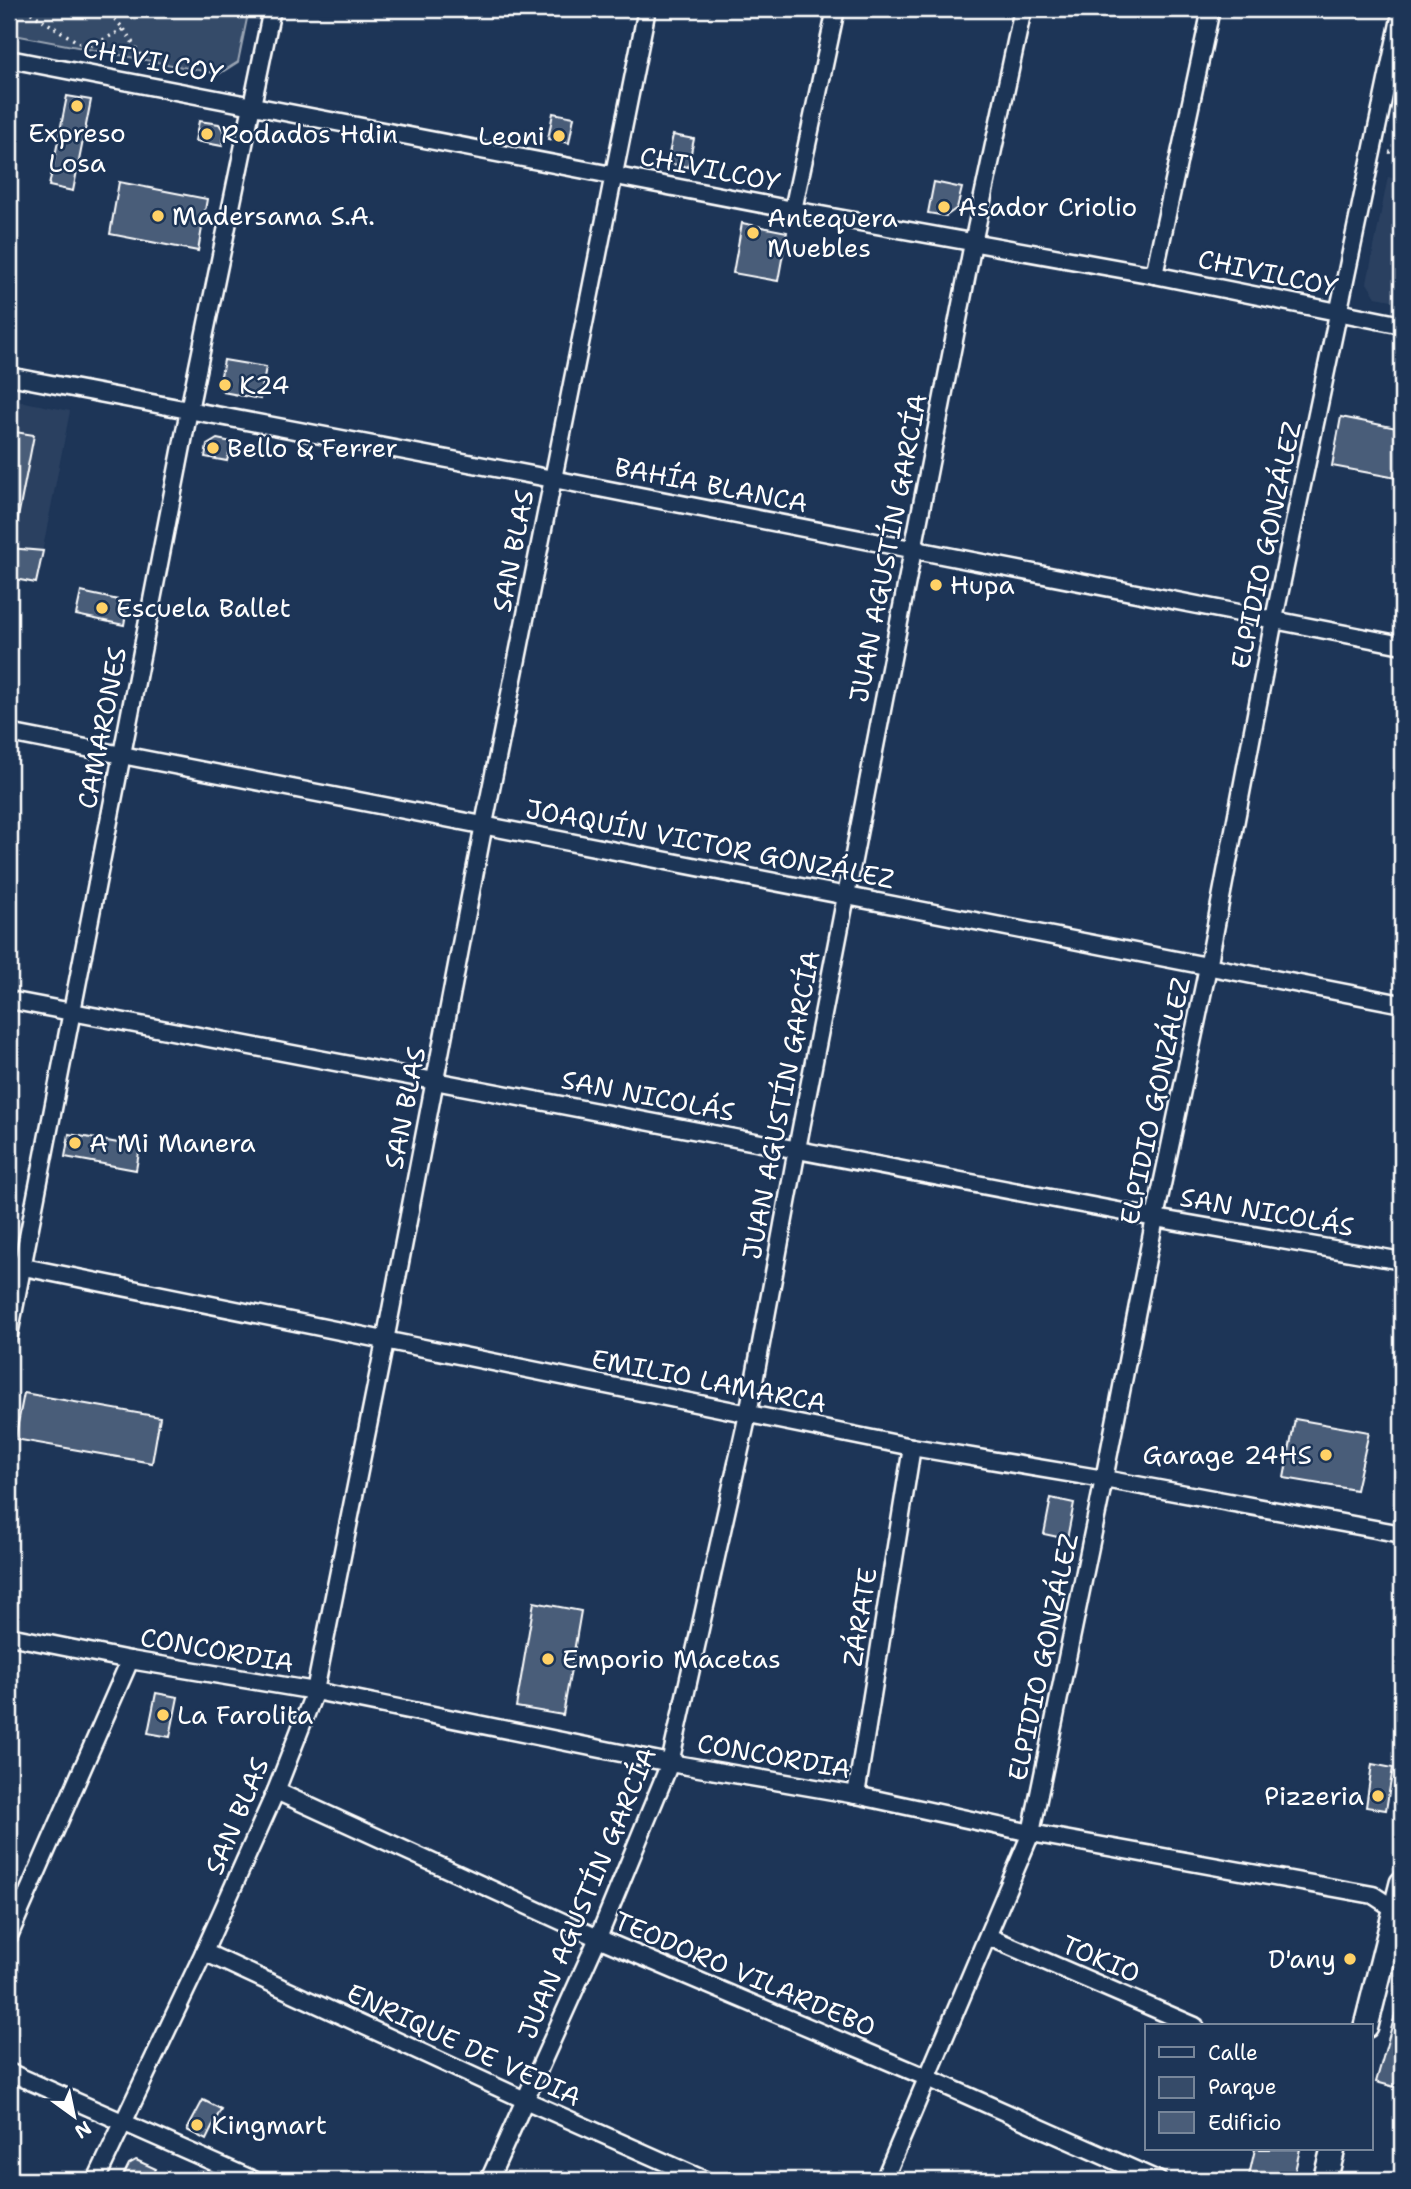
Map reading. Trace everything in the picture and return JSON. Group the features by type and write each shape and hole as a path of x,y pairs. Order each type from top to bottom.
{"street":[{"name":"CAMARONES","path":"9,1335 15,1265 70,1012 189,410 272,9"},
{"name":"SAN BLAS","path":"96,2180 204,1952 276,1791 315,1691 647,9"},
{"path":"793,210 836,9"},
{"name":"JUAN AGUSTÍN GARCÍA","path":"489,2180 598,1938 670,1763 748,1413 845,896 973,243 1023,9"},
{"path":"1154,275 1211,9"},
{"name":"ELPIDIO GONZÁLEZ","path":"884,2180 1031,1833 1208,967 1275,619 1402,9"},
{"name":"CHIVILCOY","path":"9,59 793,210 1154,275 1402,325"},
{"name":"BAHÍA BLANCA","path":"9,376 1402,645"},
{"name":"JOAQUÍN VICTOR GONZÁLEZ","path":"9,733 1402,1004"},
{"name":"SAN NICOLÁS","path":"9,1000 1155,1218 1402,1261"},
{"name":"EMILIO LAMARCA","path":"15,1265 912,1447 1402,1534"},
{"name":"ZÁRATE","path":"856,1795 912,1447"},
{"name":"CONCORDIA","path":"9,1636 130,1660 315,1691 670,1763 856,1795 1031,1833 1373,1895 1399,1912"},
{"path":"9,1936 130,1660"},
{"name":"TEODORO VILARDEBO","path":"276,1791 598,1938 928,2078 1158,2180"},
{"path":"1367,2024 1399,1912 1402,1883"},
{"name":"TOKIO","path":"989,1937 1190,2024"},
{"name":"ENRIQUE DE VEDIA","path":"204,1952 705,2180"},
{"path":"9,2072 254,2180"},
{"path":"1325,2180 1333,2150"}],"path":[{"path":"25,9 87,48 124,29"},
{"path":"105,9 124,29 144,61 175,90"},
{"path":"111,16 121,9"}],"shaded area":[{"path":"1388,177 1402,180 1402,302 1376,297 1367,283"},
{"path":"9,399 70,411 36,583 9,578"}],"green space":[{"path":"9,9 249,9 238,62 219,74 9,34"}],"building":[{"path":"67,96 91,100 73,191 49,186"},
{"path":"553,113 574,117 569,143 548,139"},
{"path":"199,121 219,124 225,133 222,146 195,141"},
{"path":"673,135 694,139 688,167 667,163"},
{"name":"Madersama S.A.","path":"119,182 207,199 198,251 110,234"},
{"path":"934,182 962,188 957,208 946,216 928,213"},
{"path":"742,223 787,232 778,281 733,273"},
{"path":"224,360 266,367 260,399 223,392 219,386"},
{"path":"1341,417 1402,429 1402,479 1332,466"},
{"path":"9,431 34,435 16,528 9,527"},
{"path":"217,439 232,442 227,461 205,457 207,445"},
{"path":"9,548 43,551 36,583 9,578"},
{"name":"Escuela Ballet","path":"81,592 128,602 124,625 76,615"},
{"path":"69,1134 140,1147 136,1170 65,1157"},
{"path":"24,1393 160,1417 152,1463 15,1439"},
{"name":"Garage 24HS","path":"1295,1419 1369,1432 1356,1490 1284,1478"},
{"path":"1051,1498 1074,1503 1067,1539 1044,1534"},
{"name":"Emporio Macetas","path":"534,1602 581,1611 563,1715 516,1707"},
{"name":"La Farolita","path":"156,1693 178,1697 170,1737 148,1733"},
{"path":"1372,1764 1393,1768 1386,1810 1366,1807"},
{"path":"1398,2005 1402,2006 1402,2089 1376,2082"},
{"path":"203,2100 221,2109 206,2140 187,2130"},
{"path":"1255,2150 1300,2150 1293,2180 1248,2180"},
{"path":"136,2160 156,2169 151,2180 121,2180 129,2164"}],"place":[{"name":"Expreso Losa","path":"77,106"},
{"name":"Rodados Hdin","path":"207,134"},
{"name":"Leoni","path":"559,136"},
{"name":"Asador Criolio","path":"944,207"},
{"name":"Madersama S.A.","path":"158,216"},
{"name":"Antequera Muebles","path":"753,233"},
{"name":"K24","path":"225,385"},
{"name":"Bello & Ferrer","path":"213,448"},
{"name":"Hupa","path":"936,585"},
{"name":"Escuela Ballet","path":"102,608"},
{"name":"A Mi Manera","path":"75,1143"},
{"name":"Garage 24HS","path":"1326,1455"},
{"name":"Emporio Macetas","path":"548,1659"},
{"name":"La Farolita","path":"163,1715"},
{"name":"Pizzeria","path":"1378,1796"},
{"name":"D'any","path":"1350,1959"},
{"name":"Kingmart","path":"197,2125"}]}
